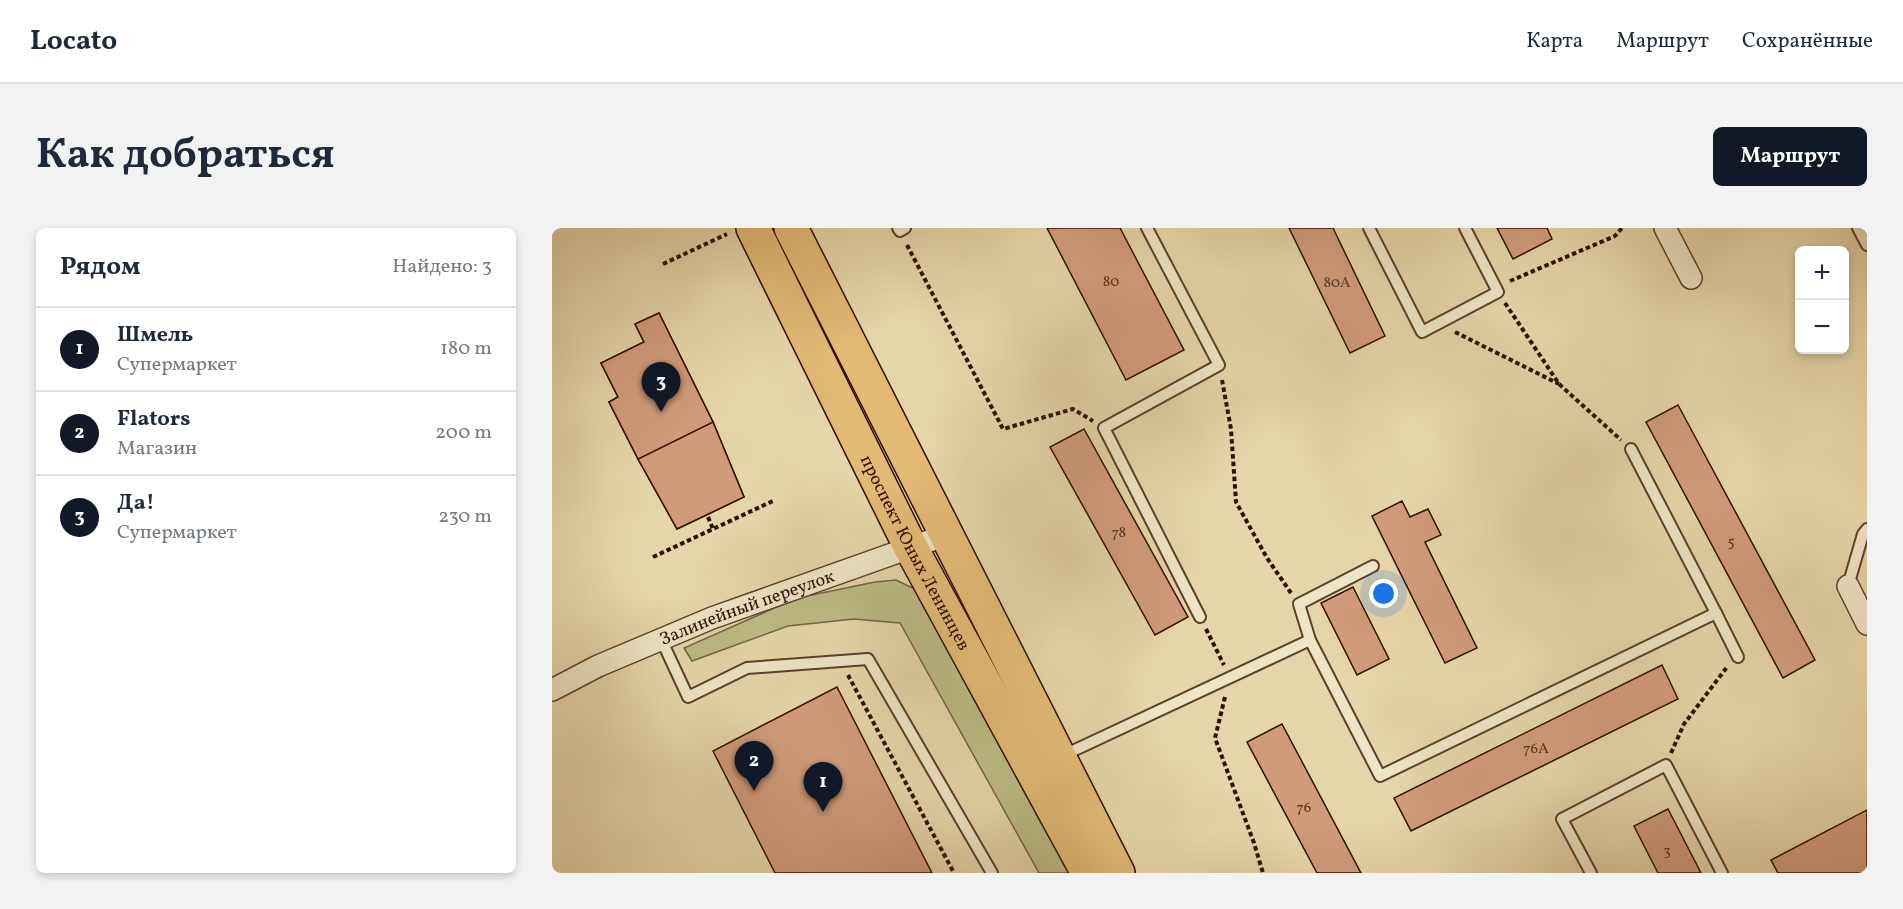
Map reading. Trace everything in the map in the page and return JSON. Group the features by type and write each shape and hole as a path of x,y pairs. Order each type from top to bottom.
{"main road":[{"name":"проспект Юных Ленинцев","path":"753,228 910,546 1088,873"},
{"name":"проспект Юных Ленинцев","path":"790,228 1118,873"}],"street":[{"path":"1665,228 1691,278"},
{"name":"Залинейный переулок","path":"552,690 598,666 712,618 946,535"},
{"path":"1848,586 1867,624"}],"lane":[{"path":"1147,228 1219,365 1104,428 1200,617"},
{"path":"1369,228 1422,333 1497,290 1465,228"},
{"path":"1858,228 1867,245"},
{"path":"1631,449 1738,657"},
{"path":"1848,586 1863,534 1867,530"},
{"path":"1373,566 1299,604 1310,640 1380,776 1716,613"},
{"path":"661,639 688,697 747,668 868,659 992,873"},
{"path":"1059,758 1310,640"},
{"path":"1591,873 1562,819 1666,765 1722,873"}],"path":[{"path":"663,264 728,234 725,228"},
{"path":"1622,228 1615,236 1497,290 1559,384 1631,449"},
{"path":"901,229 1002,429 1073,409 1104,428"},
{"path":"1438,324 1559,384"},
{"path":"1219,365 1231,429 1236,502 1267,558 1299,604"},
{"path":"653,557 775,500"},
{"path":"708,517 713,529"},
{"path":"1200,617 1230,677 1215,738 1263,873"},
{"path":"1666,765 1684,724 1722,673 1738,657"},
{"path":"841,661 954,873"}],"shaded area":[{"path":"896,580 929,596 1071,873 1039,873 900,623 854,619 788,626 692,661 684,648 797,598"}],"building":[{"path":"1047,228 1120,228 1184,350 1126,380"},
{"path":"1289,228 1333,228 1385,336 1350,353"},
{"path":"1497,228 1547,228 1552,239 1513,259"},
{"path":"659,313 713,422 638,459 609,402 618,397 601,363 644,342 635,324"},
{"path":"659,313 713,422 744,497 677,529 609,402 618,397 601,363 644,342 635,324"},
{"path":"1678,405 1815,660 1783,678 1646,422"},
{"path":"713,422 744,497 677,529 638,459"},
{"path":"1084,429 1188,617 1155,635 1050,447"},
{"path":"1402,501 1410,517 1428,509 1441,535 1425,542 1477,648 1445,663 1372,516"},
{"path":"1353,587 1389,659 1357,675 1321,603"},
{"path":"1662,665 1678,699 1411,831 1394,798"},
{"path":"837,687 932,873 775,873 713,751"},
{"path":"1282,724 1361,873 1317,873 1247,742"},
{"path":"1668,809 1701,873 1658,873 1634,826"},
{"path":"1867,810 1867,873 1778,873 1771,860"}],"place":[{"name":"Да!","path":"661,412"},
{"name":"Flators","path":"754,791"},
{"name":"Шмель","path":"823,812"}]}
